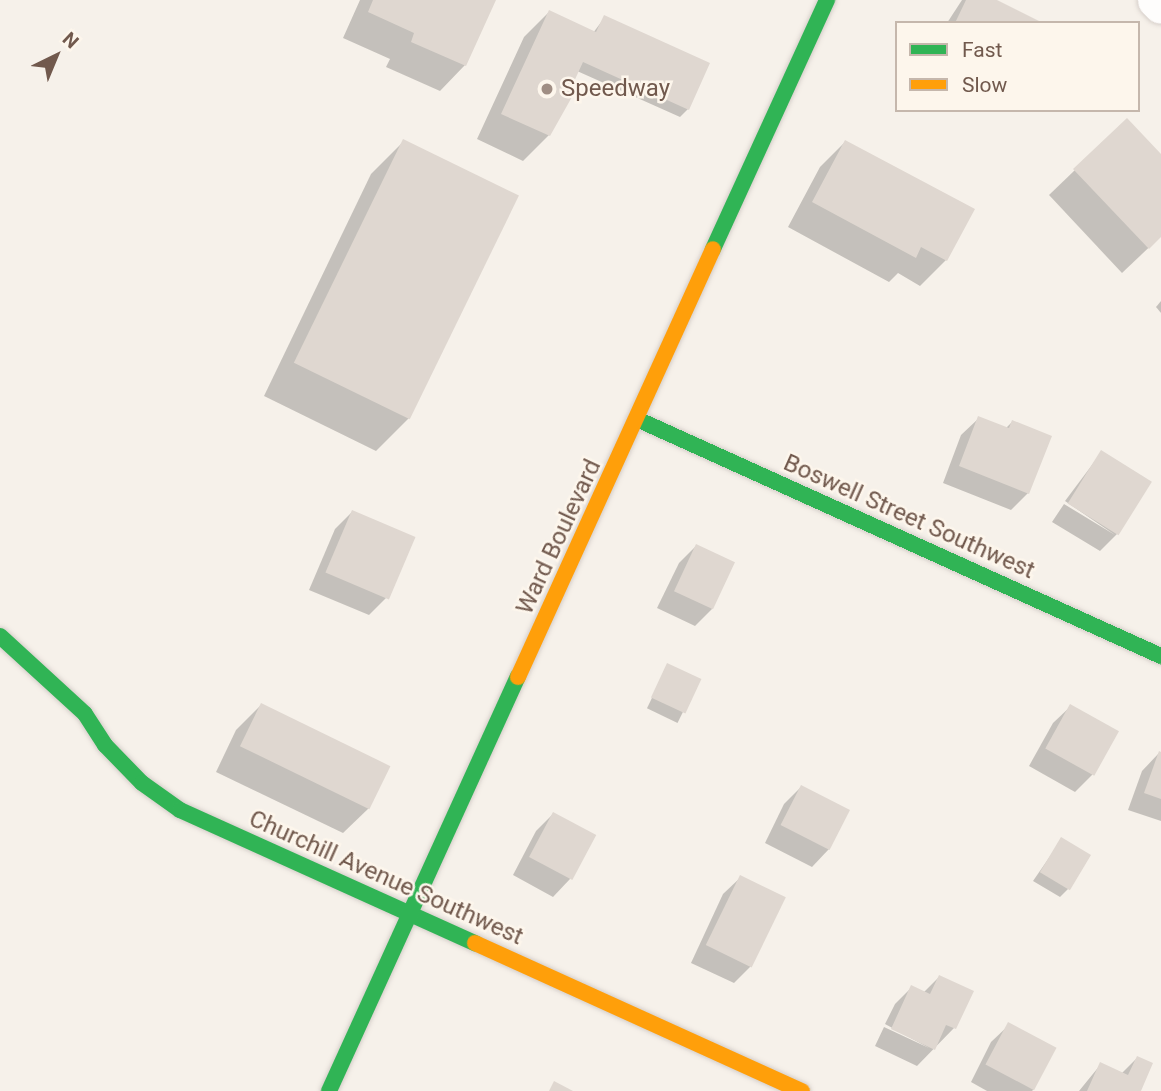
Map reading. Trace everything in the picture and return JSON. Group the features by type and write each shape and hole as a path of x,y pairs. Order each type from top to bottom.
{"street":[{"name":"Ward Boulevard","path":"329,1091 639,419 827,0"},
{"path":"1155,0 1161,6"},
{"name":"Boswell Street Southwest","path":"639,419 1161,656"},
{"name":"Churchill Avenue Southwest","path":"0,636 85,714 105,745 142,783 180,810 802,1091"}],"building":[{"path":"373,0 496,0 466,66 411,42 414,33 368,12"},
{"path":"966,0 997,0 1039,21 956,21"},
{"path":"549,10 596,32 604,15 710,63 689,110 583,62 572,86 577,88 550,136 501,114"},
{"path":"1127,118 1161,154 1161,237 1149,249 1073,169"},
{"path":"403,139 519,196 410,419 294,363"},
{"path":"845,140 975,209 947,261 921,247 916,258 812,202"},
{"path":"978,416 1009,428 1012,420 1052,436 1029,494 959,466"},
{"path":"1101,450 1152,482 1118,535 1068,503"},
{"path":"352,510 416,537 389,600 325,573"},
{"path":"696,544 735,562 713,609 674,591"},
{"path":"667,663 701,679 685,713 651,697"},
{"path":"261,703 390,766 369,809 240,746"},
{"path":"1070,704 1119,731 1094,776 1045,749"},
{"path":"1159,751 1161,752 1161,799 1144,793"},
{"path":"801,785 850,810 830,850 781,825"},
{"path":"553,812 596,835 572,880 529,857"},
{"path":"1061,837 1091,855 1070,890 1040,872"},
{"path":"740,875 786,897 752,967 706,945"},
{"path":"939,975 974,991 956,1029 946,1025 935,1050 891,1029 911,985 930,994"},
{"path":"1008,1022 1057,1048 1034,1090 985,1064"},
{"path":"1137,1056 1153,1063 1141,1091 1087,1091 1100,1062 1128,1075"},
{"path":"554,1081 573,1091 549,1091"}],"traffic: fast":[{"path":"713,249 827,0"},
{"path":"639,420 1161,656"},
{"path":"0,636 85,714 105,745 142,783 180,810 475,943"},
{"path":"329,1091 518,677"}],"traffic: slow":[{"path":"518,677 713,249"},
{"path":"475,943 802,1091"}],"place":[{"name":"Speedway","path":"547,89"}]}
